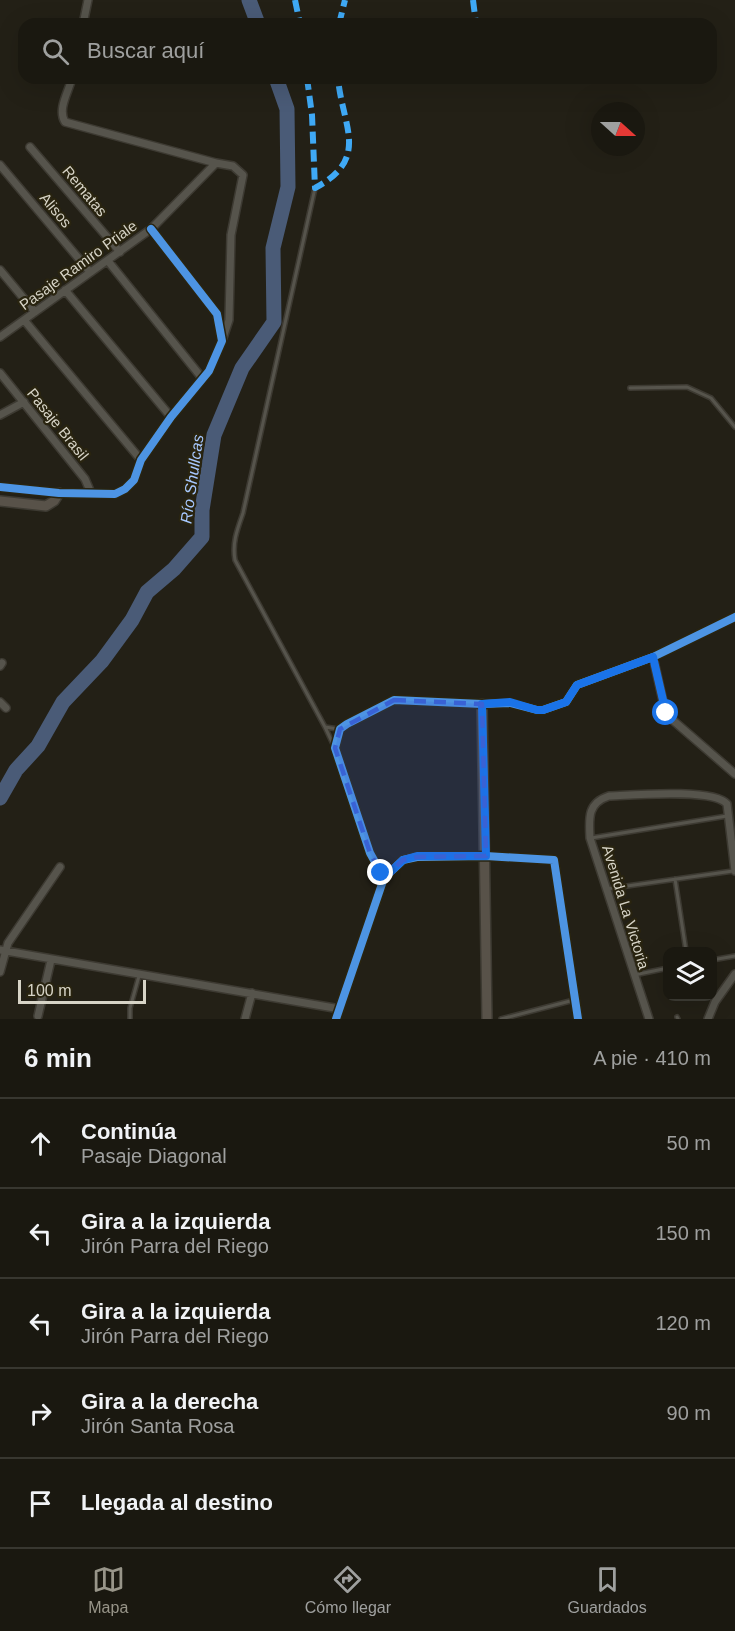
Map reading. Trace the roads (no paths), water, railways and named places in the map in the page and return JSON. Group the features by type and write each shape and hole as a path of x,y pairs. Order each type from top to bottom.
{"street":[{"path":"84,18 88,0"},
{"path":"0,487 91,494 115,494 125,489 134,480 141,460 208,370 229,320 231,235 243,175 237,168 65,122 62,115 70,84"},
{"name":"Rematas","path":"30,147 120,252"},
{"path":"151,229 216,164"},
{"name":"Alisos","path":"0,165 90,272"},
{"name":"Pasaje Ramiro Priale","path":"0,337 151,229 212,306 217,314 222,341"},
{"path":"108,261 202,378"},
{"path":"0,270 34,312"},
{"path":"65,290 171,417"},
{"path":"24,320 141,460"},
{"name":"Pasaje Brasil","path":"0,373 85,479 91,494"},
{"path":"0,416 24,402"},
{"path":"0,501 46,506 54,501 59,493"},
{"path":"384,878 370,853 335,748 340,729 394,700 482,704 510,702 543,710 566,702 577,685 653,657 735,617"},
{"path":"653,657 668,716 735,774"},
{"path":"0,702 6,708"},
{"path":"482,704 487,1019"},
{"name":"Avenida La Victoria","path":"648,1019 590,838 589,822 595,803 609,796 704,794 723,799 727,804 729,816"},
{"path":"729,816 735,871"},
{"path":"336,1019 384,878 403,860 417,856 486,856 554,860 578,1019"},
{"path":"0,972 2,950 60,867"},
{"path":"2,950 340,1009"},
{"path":"38,1016 51,960"},
{"path":"708,1019 716,1002 735,974"},
{"path":"726,988 735,991"},
{"path":"246,1019 252,993"}],"lane":[{"path":"315,188 245,502 234,540 234,551 235,560 335,748"},
{"path":"630,388 687,387 711,398 735,427"},
{"path":"325,727 340,729"},
{"path":"590,838 729,816"},
{"path":"606,889 735,871"},
{"path":"675,879 685,947"},
{"path":"717,959 735,956"},
{"path":"633,975 663,969"},
{"path":"130,1019 130,1008 140,975"},
{"path":"501,1019 575,999"}],"waterway":[{"name":"Río Shullcas","path":"249,0 256,18"},
{"name":"Río Shullcas","path":"0,798 16,770 38,746 63,702 102,661 132,620 147,592 174,569 202,537 202,510 214,435 242,368 274,322 273,248 288,187 287,109 278,84"}]}
